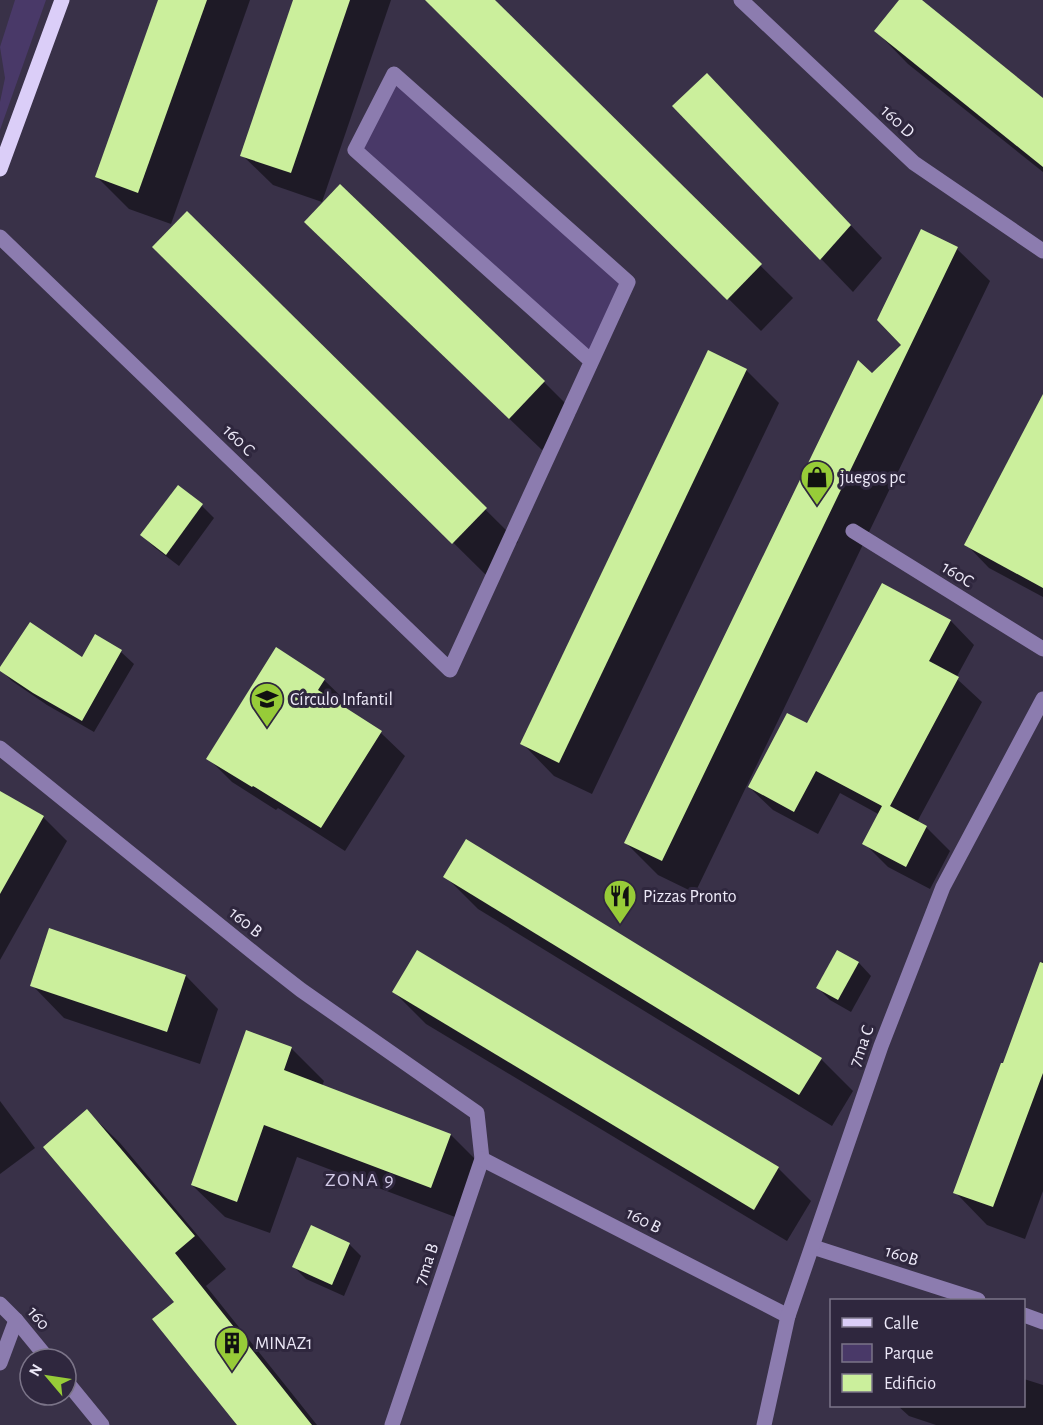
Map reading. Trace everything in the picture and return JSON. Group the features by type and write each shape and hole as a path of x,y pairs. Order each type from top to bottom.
{"main road":[{"path":"0,169 62,0"}],"street":[{"name":"160 D","path":"741,0 914,163 1043,251"},
{"path":"394,74 628,282 591,361 355,150 394,74"},
{"name":"160 C","path":"0,237 450,670 591,361"},
{"name":"160C","path":"853,531 1043,650"},
{"name":"7ma C","path":"764,1425 788,1316 881,1046 944,887 1043,699"},
{"name":"160 B","path":"0,748 301,990 477,1113"},
{"name":"7ma B","path":"392,1425 483,1159 477,1113"},
{"name":"160 B","path":"483,1159 788,1316"},
{"name":"160B","path":"813,1246 975,1299"},
{"name":"160","path":"0,1304 38,1347"},
{"path":"1025,1316 1043,1322"},
{"path":"0,1363 15,1320"},
{"path":"78,1396 102,1425"}],"green space":[{"path":"15,0 46,0 0,130 0,102 5,78 0,47"},
{"path":"394,74 628,282 591,361 355,150"}],"building":[{"path":"158,0 207,0 138,193 95,177"},
{"path":"293,0 350,0 291,173 240,156"},
{"path":"425,0 495,0 762,264 727,300"},
{"path":"899,0 922,0 1043,98 1043,167 874,31"},
{"path":"707,73 851,225 820,260 672,106"},
{"path":"340,184 545,381 509,419 304,222"},
{"path":"187,211 487,508 452,544 152,247"},
{"path":"921,229 958,247 662,861 624,843 858,360 872,373 901,345 877,320"},
{"path":"708,350 747,369 559,763 520,744"},
{"path":"1043,394 1043,588 964,545"},
{"path":"178,485 203,504 166,555 140,535"},
{"path":"882,583 951,620 929,661 959,677 890,806 927,826 906,867 862,844 882,806 816,771 794,812 748,787 787,713 807,723"},
{"path":"30,622 82,657 95,634 122,650 82,721 0,671 0,667"},
{"path":"276,647 325,679 318,690 382,731 321,828 206,759"},
{"path":"0,791 44,816 0,894"},
{"path":"466,839 822,1058 799,1095 443,877"},
{"path":"49,928 186,975 167,1032 30,986"},
{"path":"417,950 779,1167 754,1210 392,992"},
{"path":"837,950 859,962 838,1000 816,988"},
{"path":"1040,962 1043,963 1043,1073 993,1207 953,1193"},
{"path":"246,1030 292,1047 284,1070 451,1134 431,1188 264,1125 237,1202 191,1185"},
{"path":"87,1109 195,1236 175,1253 312,1425 237,1425 152,1319 174,1302 43,1147"},
{"path":"311,1225 350,1243 332,1285 292,1267"}],"place":[{"name":"juegos pc","path":"817,506"},
{"name":"Círculo Infantil","path":"267,728"},
{"name":"Pizzas Pronto","path":"620,925"},
{"name":"MINAZ1","path":"232,1372"}],"district":[{"name":"ZONA 9","path":"360,1179"}]}
